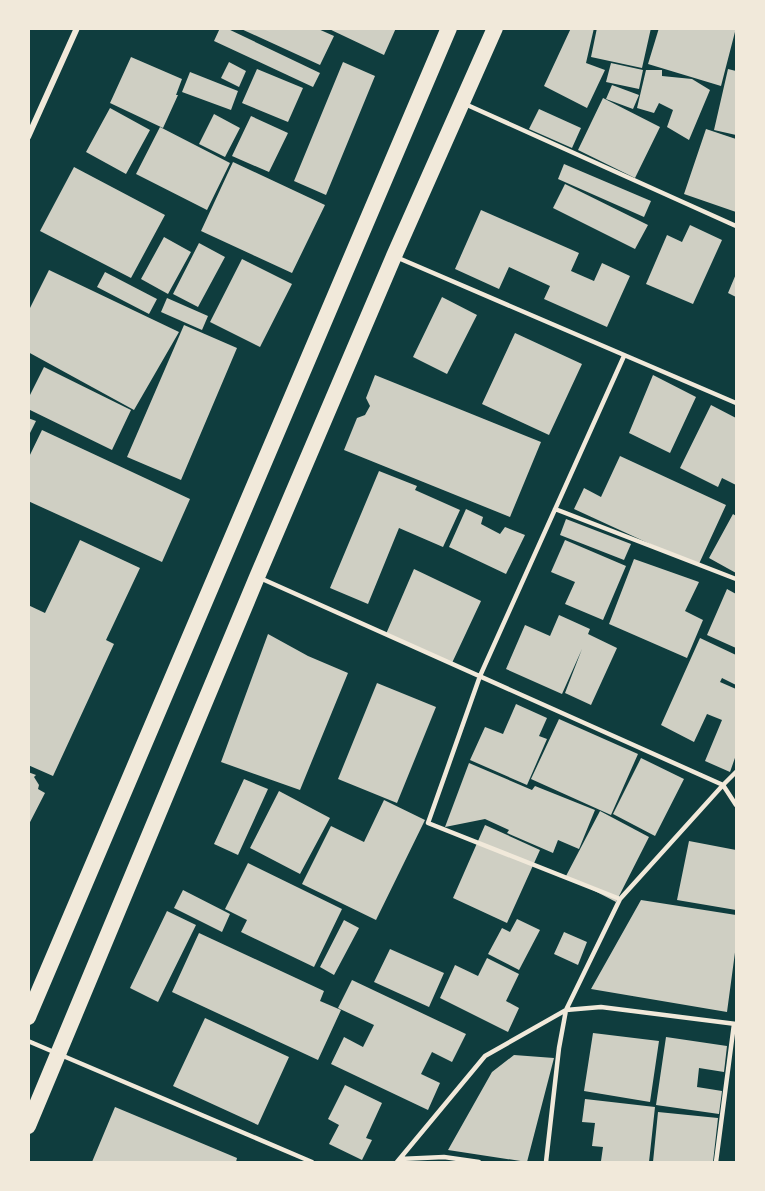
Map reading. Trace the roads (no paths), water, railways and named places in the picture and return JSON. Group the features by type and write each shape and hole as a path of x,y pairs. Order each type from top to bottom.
{"highway":[{"path":"28,1017 449,28"},
{"path":"28,1126 257,577 394,256 495,28"}],"street":[{"path":"28,137 77,28"}],"lane":[{"path":"463,103 736,226"},
{"path":"394,256 736,403"},
{"path":"620,899 428,823 480,676 624,356"},
{"path":"555,509 736,579"},
{"path":"257,577 723,785 736,805"},
{"path":"546,1162 559,1048 566,1010 620,899 736,772"},
{"path":"398,1161 485,1056 566,1010 601,1006 735,1024 716,1162"},
{"path":"28,1041 312,1162"},
{"path":"398,1161 444,1157 479,1162"}]}
